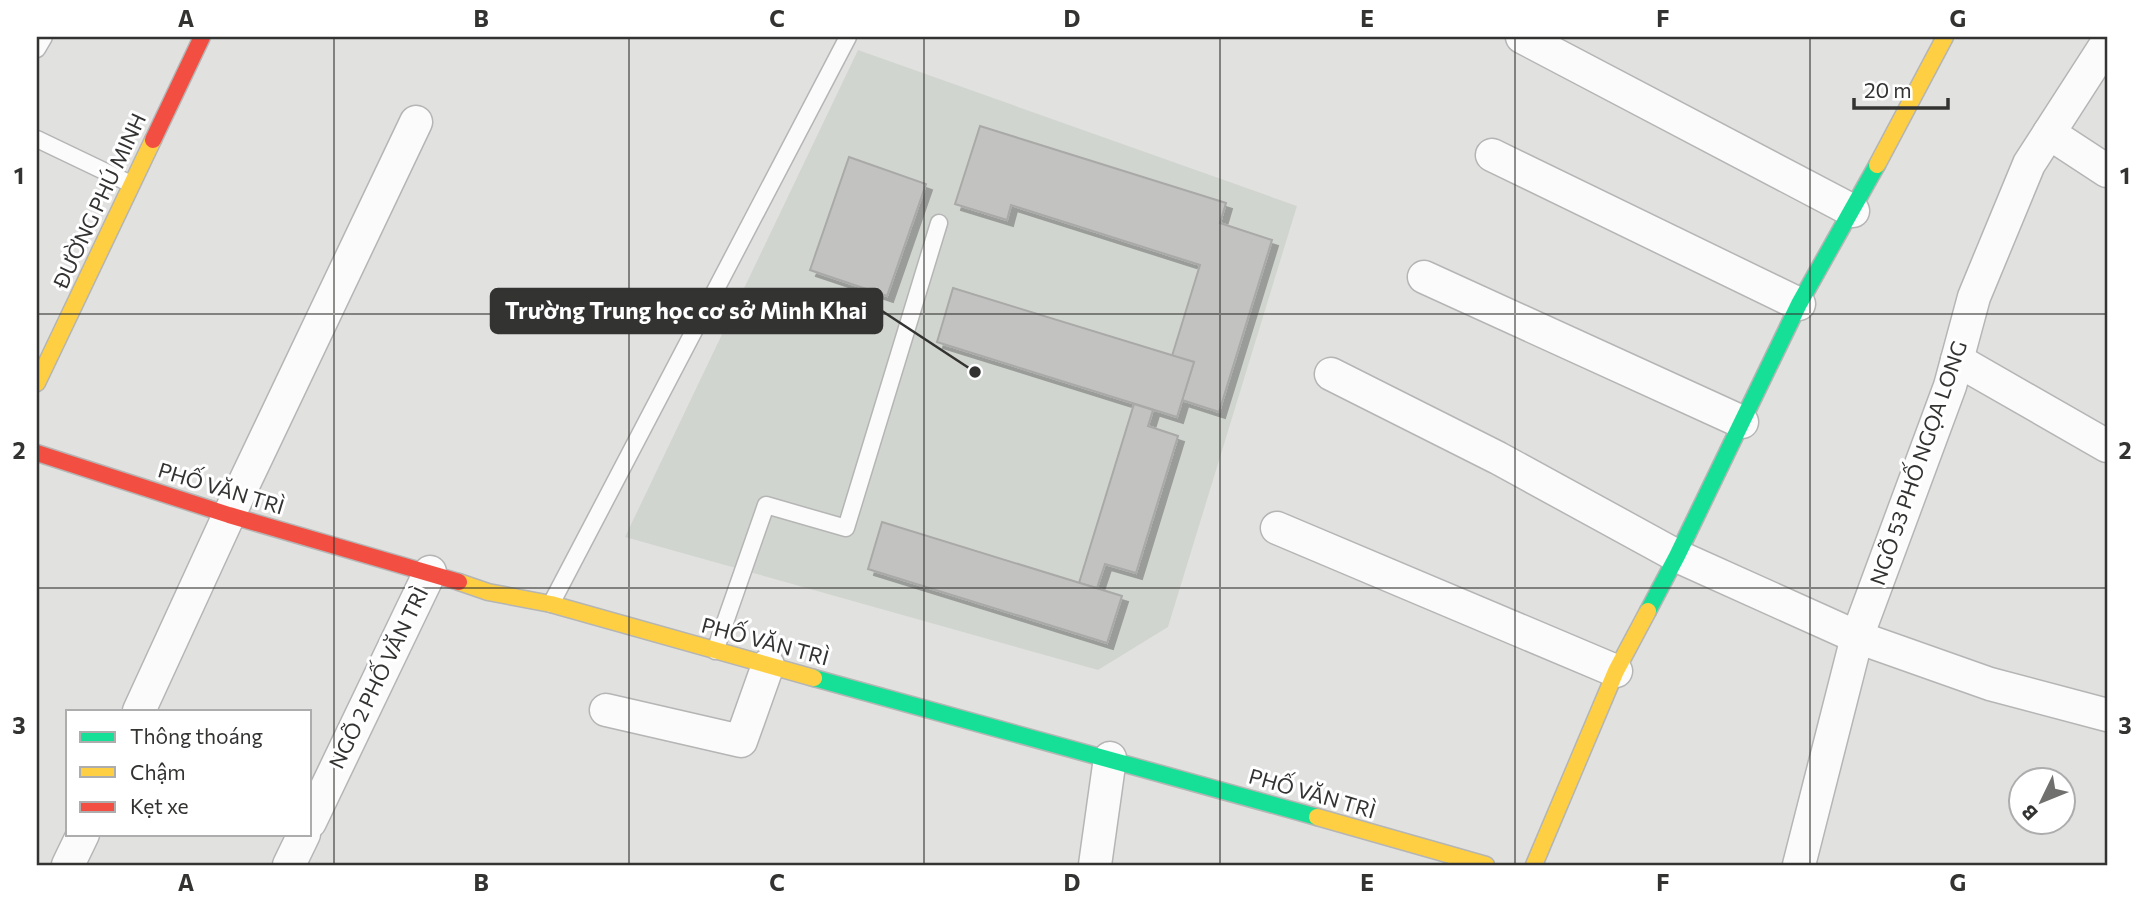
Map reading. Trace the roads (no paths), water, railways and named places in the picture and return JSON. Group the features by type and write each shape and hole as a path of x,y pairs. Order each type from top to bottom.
{"street":[{"name":"ĐƯỜNG PHÚ MINH","path":"37,383 202,37"},
{"path":"1522,37 1853,211"},
{"path":"1534,865 1616,671 1677,556 1800,304 1853,211 1945,37"},
{"name":"NGÕ 53 PHỐ NGỌA LONG","path":"1799,865 1857,637 1950,386 1974,297 2029,164 2107,43"},
{"path":"139,710 416,122"},
{"path":"2049,133 2107,171"},
{"path":"1492,155 1800,304"},
{"path":"1424,277 1742,422"},
{"path":"1957,360 2107,446"},
{"path":"1331,374 1497,458 1677,556 1857,637 1990,684 2107,715"},
{"name":"PHỐ VĂN TRÌ","path":"37,453 229,515 430,572 488,592 551,604 1486,865"},
{"path":"1277,528 1616,671"},
{"name":"NGÕ 2 PHỐ VĂN TRÌ","path":"312,818 430,572"},
{"path":"606,710 741,741 768,665"},
{"path":"1095,865 1110,758"},
{"path":"68,865 82,836"},
{"path":"289,865 303,836"}],"lane":[{"path":"37,49 44,37"},
{"path":"551,604 848,37"},
{"path":"37,139 131,184"},
{"path":"715,651 766,505 846,528 939,223"}],"place":[{"name":"Trường Trung học cơ sở Minh Khai","path":"975,372"}]}
